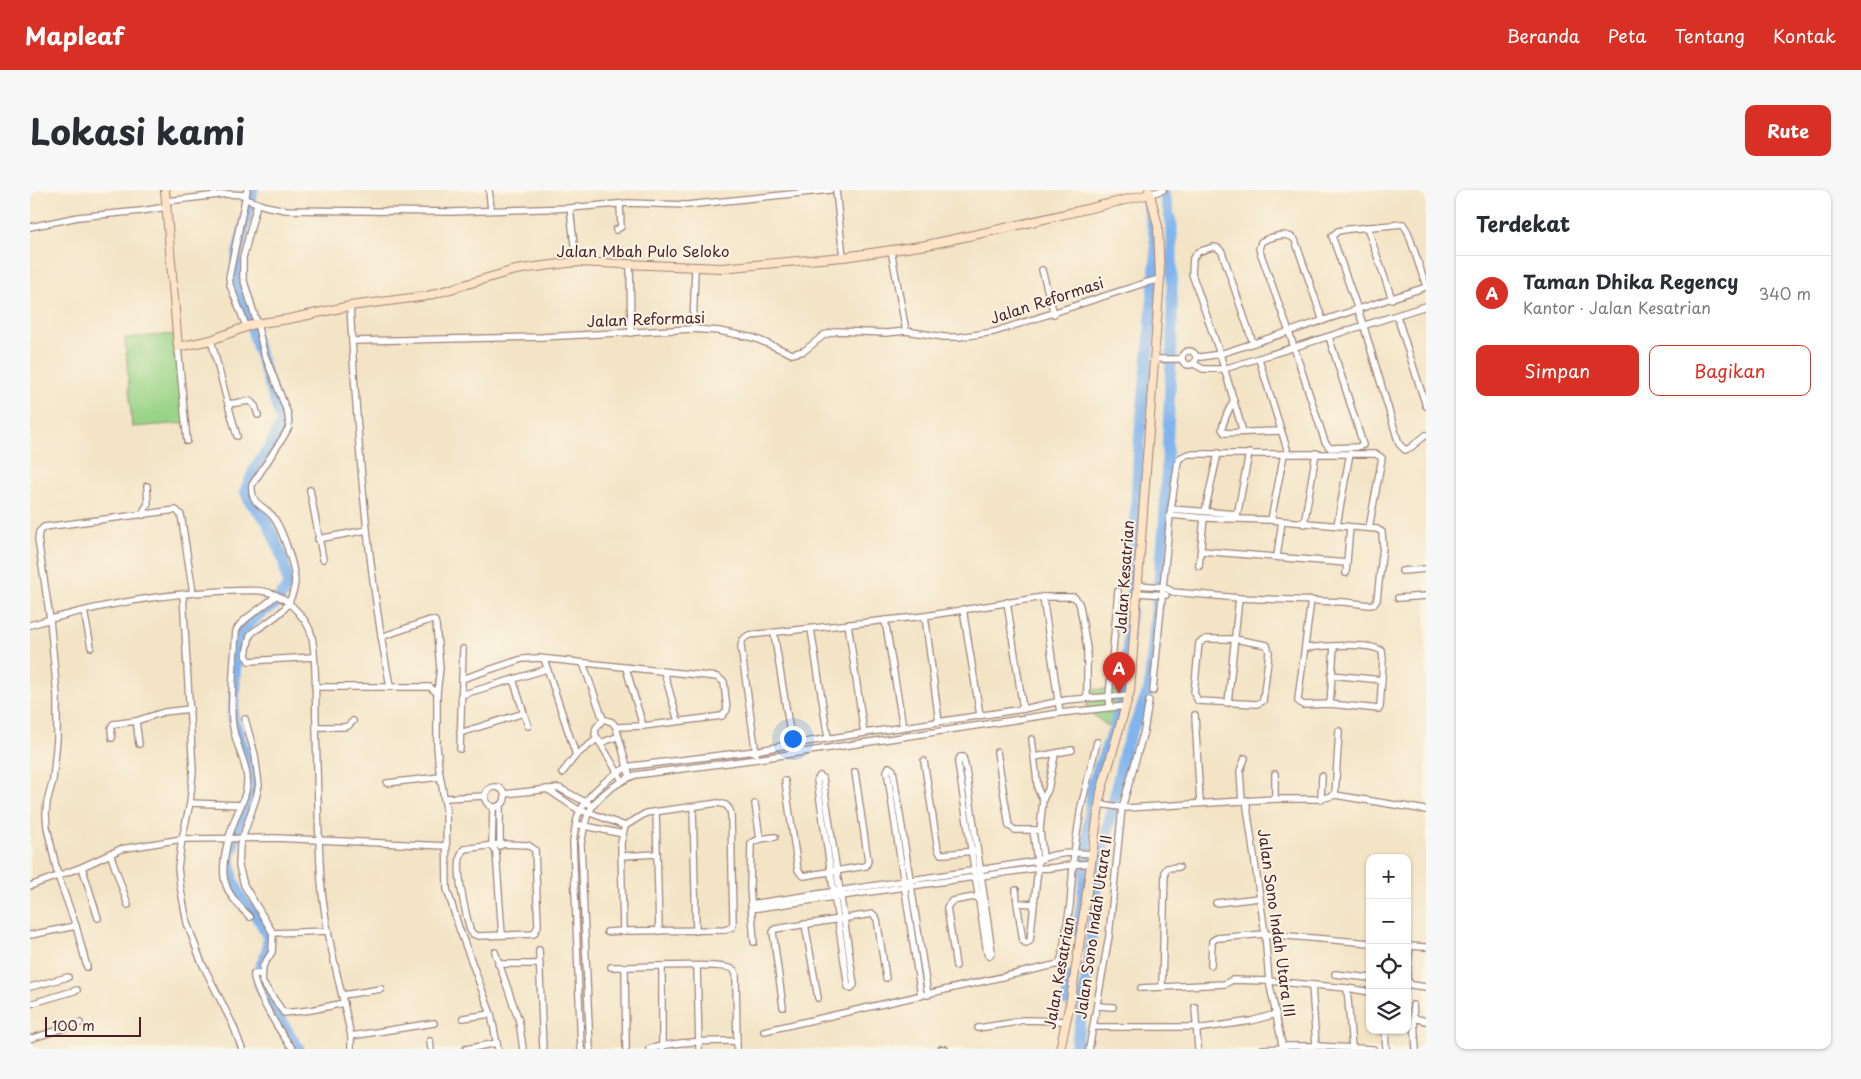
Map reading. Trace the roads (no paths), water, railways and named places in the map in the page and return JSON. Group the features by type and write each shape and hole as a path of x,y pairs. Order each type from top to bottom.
{"street":[{"path":"166,190 187,441"},
{"path":"489,190 491,210"},
{"path":"30,227 78,217 141,211 167,204 227,194 246,196 256,203 286,210 451,212 570,208 620,204 687,205 830,190"},
{"path":"836,190 843,257"},
{"path":"1148,194 1163,190"},
{"name":"Jalan Mbah Pulo Seloko","path":"178,346 211,340 251,325 350,306 427,296 510,271 576,262 721,268 843,257 891,250 1010,227 1148,194"},
{"name":"Jalan Kesatrian","path":"1060,1049 1107,765 1127,695 1140,589 1157,359 1158,226 1148,194"},
{"path":"246,196 229,277 230,285 264,353 285,404 289,421 289,427 252,485 252,496 257,504 274,518 290,558 295,580 294,587 283,610 251,633 246,658 249,661 313,657"},
{"path":"251,325 242,271 243,258 256,203"},
{"path":"616,230 621,227 620,204"},
{"path":"570,208 576,262"},
{"path":"1182,359 1188,351 1201,357 1220,354 1253,343 1289,332 1323,321 1358,310 1392,299 1426,287 1408,232 1403,224 1338,231 1332,236 1358,310 1364,327 1399,444 1405,450 1426,435"},
{"path":"1367,228 1392,299"},
{"path":"1323,321 1295,240 1292,236 1287,235 1264,240 1259,245 1259,249 1327,446 1357,447 1362,445 1361,438 1329,337"},
{"path":"1243,432 1220,354 1192,274 1191,264 1194,254 1206,248 1218,248 1222,252 1253,343"},
{"path":"891,250 906,331"},
{"path":"630,264 631,333"},
{"path":"693,329 695,268"},
{"path":"1042,270 1054,314"},
{"name":"Jalan Reformasi","path":"352,341 542,337 693,329 754,338 765,341 792,354 804,351 824,334 831,332 906,331 960,338 994,332 1158,280"},
{"path":"350,306 359,445 367,530 381,637 390,686"},
{"path":"1182,359 1186,365 1194,364 1203,369 1224,369 1294,349 1426,306"},
{"path":"1397,316 1426,406"},
{"path":"211,340 237,436"},
{"path":"1194,364 1196,356"},
{"path":"1157,359 1182,359"},
{"path":"1259,359 1281,431 1285,451 1271,520"},
{"path":"228,404 250,401 255,406 258,415"},
{"path":"1233,402 1227,412 1222,429 1225,433 1281,431"},
{"path":"1153,691 1161,587 1170,512 1180,458 1188,454 1250,454 1285,451 1376,454 1382,458 1369,528"},
{"path":"1205,511 1218,453"},
{"path":"1304,524 1316,453"},
{"path":"1337,526 1350,453"},
{"path":"1237,516 1250,454"},
{"path":"143,515 148,504 146,486"},
{"path":"310,490 323,559"},
{"path":"87,967 76,926 58,876 46,814 52,780 57,729 56,674 38,540 39,532 41,529 173,510 179,512 193,593"},
{"path":"1140,589 1161,587 1173,592 1239,598 1311,600 1370,606 1377,600 1382,532 1369,528 1304,524 1205,511 1170,512"},
{"path":"1170,512 1204,518 1237,516"},
{"path":"1199,566 1204,518"},
{"path":"1277,556 1282,521"},
{"path":"1346,573 1350,527"},
{"path":"318,539 367,530"},
{"path":"1201,551 1347,563"},
{"path":"1402,571 1426,569"},
{"path":"1140,589 1161,595 1173,592"},
{"path":"30,625 84,610 137,600 193,593 256,591 277,596 296,610 308,626 312,636 321,882 328,931 352,1036 351,1049"},
{"path":"1113,706 1109,696 1118,591"},
{"path":"183,595 193,771 190,803 178,868 180,885 187,923 201,961 233,1025 242,1049"},
{"path":"250,917 226,886 224,870 235,837 241,805 246,793 248,776 232,721 236,631 238,626 277,596"},
{"path":"1398,598 1426,596"},
{"path":"757,759 741,642 749,635 925,616 1043,597 1074,597 1080,606 1087,649 1087,698"},
{"path":"1043,597 1060,713"},
{"path":"1228,703 1239,598"},
{"path":"1305,648 1334,646 1371,648 1382,651 1381,702 1379,709 1330,704 1303,705 1298,701 1311,600"},
{"path":"1007,602 1022,709"},
{"path":"84,610 91,647"},
{"path":"963,610 980,715"},
{"path":"925,616 940,722"},
{"path":"381,637 430,620 435,622 436,625 440,668 437,693 437,746 444,798 448,897 491,1014 498,1046 466,1049"},
{"path":"885,620 903,727"},
{"path":"848,624 864,733"},
{"path":"811,629 828,738"},
{"path":"774,633 792,744"},
{"path":"1234,639 1267,645 1269,652 1264,699 1261,703 1257,704 1202,702 1195,698 1198,646 1202,640 1234,639"},
{"path":"1330,704 1334,646"},
{"path":"460,749 463,649"},
{"path":"462,679 522,660 544,660 717,677 724,682 727,710 725,714 643,726 616,727"},
{"path":"544,660 576,755"},
{"path":"583,663 603,719"},
{"path":"626,668 643,726"},
{"path":"462,695 547,669"},
{"path":"664,672 678,721"},
{"path":"1331,675 1382,680"},
{"path":"513,679 528,726"},
{"path":"315,687 430,687 437,693"},
{"path":"581,1049 573,841 580,811 596,790 616,773 626,768 682,759 766,750 828,738 1022,709 1066,700 1127,695"},
{"path":"1066,700 1068,712"},
{"name":"Jalan Sono Indah Utara II","path":"1089,1049 1098,1006 1110,928 1118,808 1144,731 1149,701"},
{"path":"590,1049 581,844 588,812 602,796 622,780 683,768 767,758 1060,713 1125,706"},
{"path":"112,738 112,725 136,721 164,712 190,710"},
{"path":"460,733 524,713"},
{"path":"1195,716 1200,803"},
{"path":"960,718 962,728"},
{"path":"245,719 255,755 259,784 256,798 235,837 241,876 272,933 272,952 259,973 264,986 284,1013 318,1009 344,1003"},
{"path":"603,719 612,722 616,727 617,737 630,777"},
{"path":"603,719 596,728 599,741 616,773 622,780"},
{"path":"136,721 139,744"},
{"path":"316,727 344,727 353,721"},
{"path":"887,730 889,739"},
{"path":"877,731 879,741"},
{"path":"1335,795 1339,731"},
{"path":"562,773 576,755 599,741 617,737"},
{"path":"1032,739 1038,790 1043,800"},
{"path":"764,1031 1058,964 1062,956 1078,853 1081,807 1097,742"},
{"path":"766,750 767,758"},
{"path":"1035,757 1055,755 1072,750"},
{"path":"997,752 1009,826 1015,830 1036,830"},
{"path":"727,754 728,762"},
{"path":"1016,890 1023,940 1026,943 1030,941 1040,859 1036,830 1043,800 1048,790 1055,755"},
{"path":"966,795 958,763 960,757 963,757 964,760 966,795 981,896 987,953 989,956 992,952 981,896"},
{"name":"Jalan Sono Indah Utara III","path":"1245,758 1240,771 1260,898 1270,980 1283,1048"},
{"path":"682,759 683,768"},
{"path":"924,761 938,850 941,854 974,851"},
{"path":"898,820 887,771 889,767 893,770 921,996"},
{"path":"785,781 798,870 804,876 866,866 868,861 855,772"},
{"path":"1275,774 1275,799"},
{"path":"837,894 838,870 826,817 817,780 820,776 823,779 826,817 831,872 837,894 848,965"},
{"path":"1321,799 1322,776"},
{"path":"387,783 440,777"},
{"path":"496,806 486,801 485,796 487,791 497,787 502,790 505,799 496,806 492,845 496,852 502,935"},
{"path":"504,794 559,788 593,807"},
{"path":"547,789 580,811 588,812 625,826"},
{"path":"1101,804 1118,808 1275,799 1321,799 1335,795 1426,810"},
{"path":"444,798 485,796"},
{"path":"607,932 623,932 659,931 696,931 728,929 733,924 731,814 725,804 718,802 646,813 625,826 621,844 623,932"},
{"path":"190,803 241,805"},
{"path":"755,804 760,839"},
{"path":"496,806 501,844 496,852"},
{"path":"693,807 696,931"},
{"path":"656,812 659,931"},
{"path":"576,824 623,834"},
{"path":"30,886 110,853 132,846 182,839 235,837 446,846"},
{"path":"754,942 751,907 750,847 753,841 775,837"},
{"path":"492,845 528,845 535,850 538,926 534,934 478,936 470,930 462,889 459,859 462,850 492,845"},
{"path":"110,853 128,905"},
{"path":"622,856 657,854"},
{"path":"978,874 1057,854 1091,854"},
{"path":"751,907 978,874 1090,864"},
{"path":"82,866 98,918"},
{"path":"1162,986 1165,871 1167,868 1179,867"},
{"path":"956,966 946,906 952,901 981,896"},
{"path":"1216,903 1260,898"},
{"path":"1017,903 1034,904"},
{"path":"783,1007 773,930 870,914 876,916 886,978"},
{"path":"805,924 818,998"},
{"path":"30,935 76,926"},
{"path":"272,933 328,931"},
{"path":"1211,965 1214,939 1265,934 1366,943"},
{"path":"915,937 928,995"},
{"path":"1411,946 1426,947"},
{"path":"577,949 585,949"},
{"path":"539,950 543,1049"},
{"path":"495,952 519,1020 524,1049"},
{"path":"498,964 540,964"},
{"path":"662,966 662,1047"},
{"path":"697,966 699,1049"},
{"path":"611,967 697,966 727,967 734,970 736,974 737,1049"},
{"path":"625,967 626,1049"},
{"path":"259,973 254,974 253,979 258,991 293,1049"},
{"path":"1335,974 1366,978"},
{"path":"30,987 68,977"},
{"path":"1141,988 1222,984 1232,980 1270,980 1366,991"},
{"path":"1312,985 1316,1046"},
{"path":"1411,985 1426,987"},
{"path":"1347,988 1352,1048"},
{"path":"343,995 381,989"},
{"path":"30,1004 77,990"},
{"path":"1413,1005 1416,1049"},
{"path":"1098,1006 1113,1007"},
{"path":"1195,1007 1198,1049"},
{"path":"463,1018 491,1014"},
{"path":"1094,1027 1197,1028 1251,1021 1276,1014"},
{"path":"1414,1018 1426,1021"},
{"path":"978,1028 1022,1020 1066,1021"},
{"path":"30,1040 80,1023"},
{"path":"352,1036 434,1023"},
{"path":"1385,1034 1386,1049"},
{"path":"430,1041 431,1049"},
{"path":"649,1049 699,1041 737,1041"},
{"path":"1262,1049 1316,1046 1373,1049"}],"waterway":[{"path":"253,190 237,255 236,275 282,423 267,451 255,468 245,491 249,501 267,521 283,559 288,584 277,603 261,613 248,625 241,632 237,641 233,719 252,780 248,800 239,820 230,859 233,880 241,898 261,923 268,938 267,951 259,970 259,983 263,993 299,1049"},
{"path":"1075,1049 1081,1019 1100,865 1124,752 1149,689 1164,527 1172,338 1172,226 1163,190"},
{"path":"1078,931 1086,869 1093,783 1114,728 1125,684 1139,442 1156,254 1155,238 1147,203"},
{"path":"1066,1001 1072,976"}],"place":[{"name":"Taman Dhika Regency","path":"1119,693"}]}
